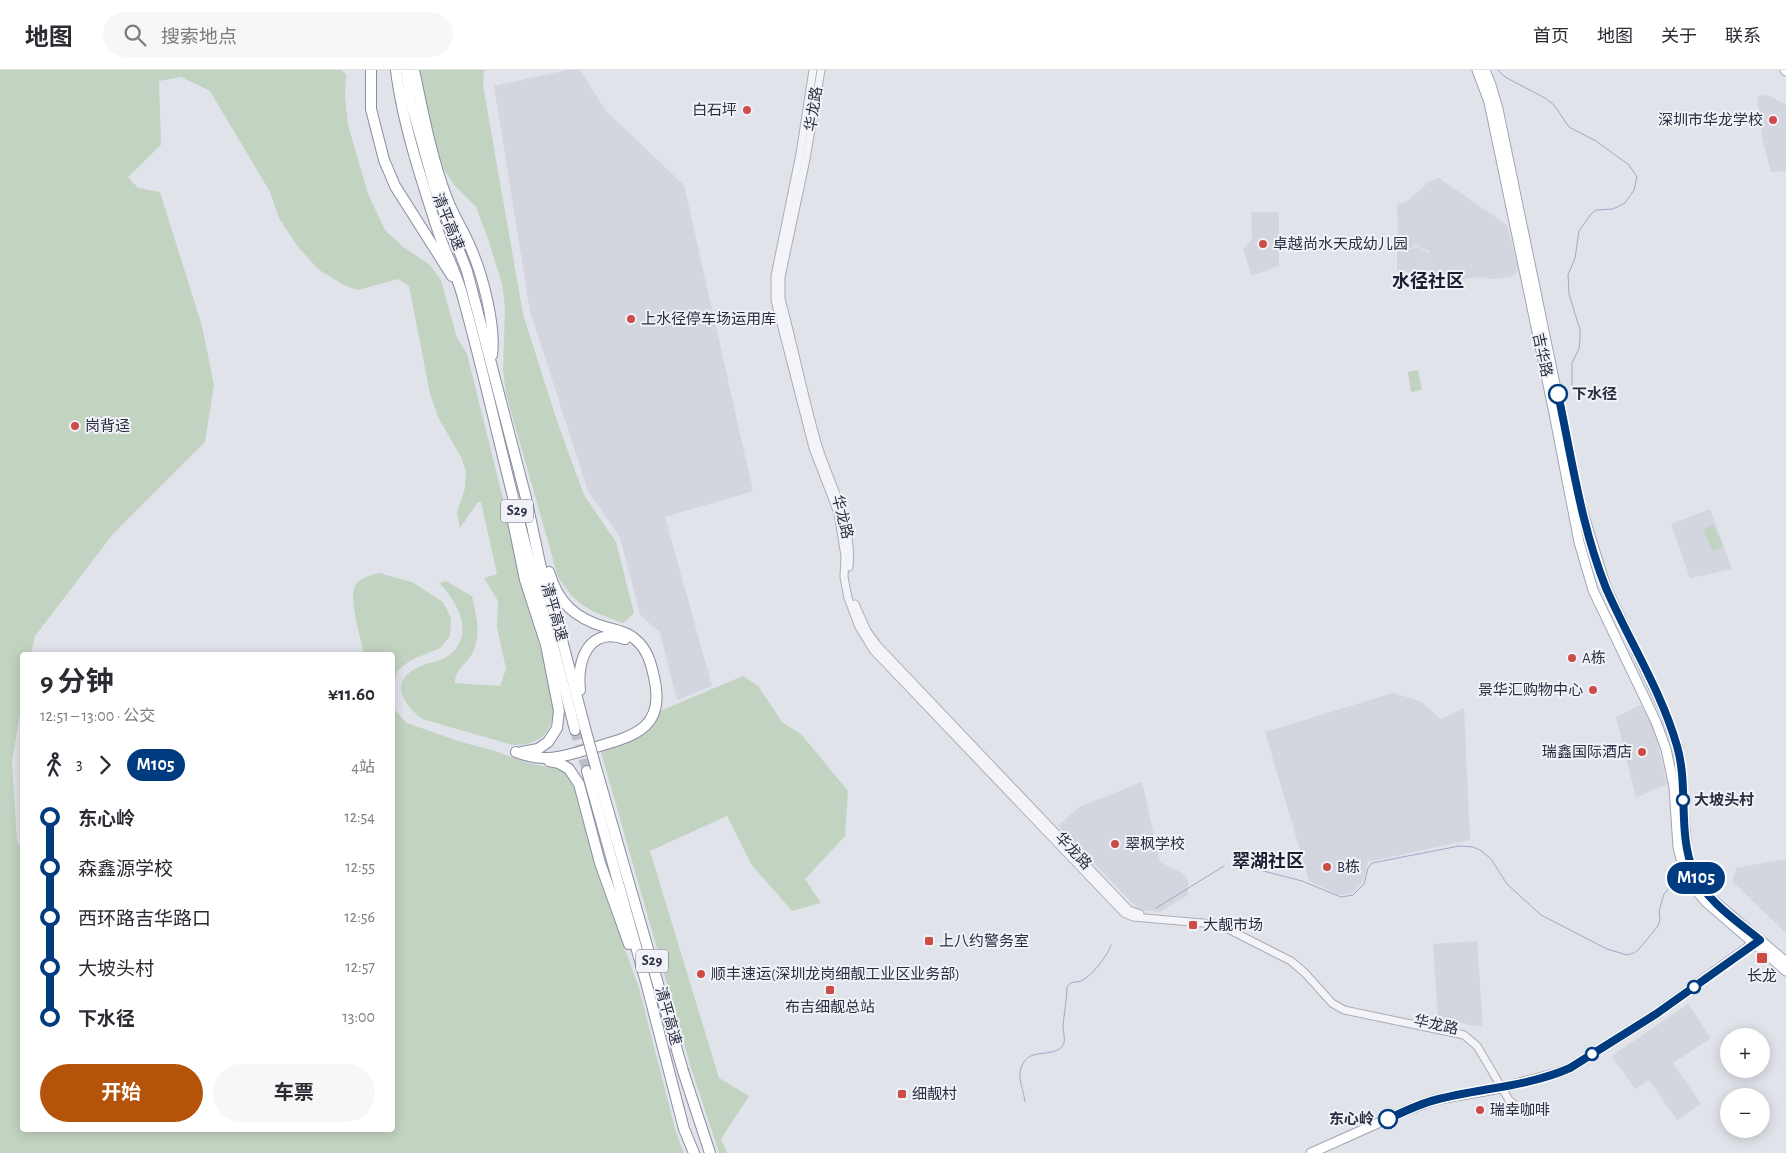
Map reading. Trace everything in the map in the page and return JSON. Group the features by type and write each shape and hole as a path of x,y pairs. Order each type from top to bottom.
{"highway":[{"path":"371,70 371,108 388,169 395,186 461,291"},
{"name":"清平高速","path":"396,70 414,151 438,231 454,268 461,291 495,418 532,572 683,1071 710,1153"},
{"name":"清平高速","path":"406,70 410,99 433,182 465,263 491,361 526,498 541,568 557,621 580,729"},
{"path":"414,70 429,137 445,194 471,248 478,270 493,333 491,361"},
{"path":"495,418 497,440 522,571 546,645 560,711 557,728 548,742 533,751 516,752"},
{"path":"526,498 550,576 559,596 568,608 578,616 592,623 622,632 638,642 646,651 651,663 657,695 655,709 650,720 643,729 630,736 564,757 529,758"},
{"path":"516,752 535,755 564,752 619,734 639,724 649,707 651,690 645,665 640,654 626,640 614,637 603,638 592,643 585,652 580,666 579,679 580,729"},
{"path":"516,752 529,758 565,766 576,778 606,881 647,986"},
{"name":"清平高速","path":"592,769 684,1129 694,1153"}],"main road":[{"name":"吉华路","path":"1477,70 1489,102 1579,542 1593,590 1656,722 1666,749 1674,787 1678,847 1683,867 1690,882 1706,902 1756,943 1786,962"},
{"name":"吉华路","path":"1485,70 1498,109 1579,500 1606,587 1665,712 1678,748 1687,853 1694,874 1713,900 1786,971"},
{"path":"1319,1153 1406,1114 1435,1104 1505,1089 1570,1068 1656,1014 1756,943"},
{"path":"1311,1153 1434,1100 1505,1089"}],"street":[{"name":"华龙路","path":"813,70 800,154 775,276 775,300 813,448 838,513 845,556 844,577 848,598 855,618 873,650 1124,913 1133,917 1220,925 1290,961 1305,973 1332,1003 1344,1010 1464,1034 1477,1046 1505,1089"},
{"name":"华龙路","path":"821,70 806,159 780,277 780,290 819,447 843,511 850,555 848,577 851,596 867,631 878,646 1132,912 1215,920 1226,924 1302,965 1335,1000 1346,1006 1464,1030 1478,1040 1505,1089"}],"shaded area":[{"path":"567,70 580,70 606,111 684,185 753,491 665,517 712,686 677,700 660,632 640,615 620,537 588,491 530,311 494,86"},
{"name":"深圳市华龙学校","path":"1768,95 1782,103 1786,103 1786,171 1771,172 1762,137 1757,96"},
{"path":"1439,178 1507,225 1518,267 1518,271 1511,277 1494,279 1478,277 1457,280 1418,273 1430,252 1415,244 1412,248 1398,248 1397,204 1406,202 1430,181"},
{"name":"卓越尚水天成幼儿园","path":"1251,212 1279,212 1279,266 1252,276 1243,249 1252,239"},
{"path":"1416,246 1429,253 1417,273 1397,272 1397,249 1413,249"},
{"path":"1710,509 1732,569 1690,578 1671,524"},
{"path":"1393,693 1420,701 1441,719 1464,708 1470,840 1368,862 1363,882 1353,893 1339,895 1309,881 1265,732"},
{"name":"瑞鑫国际酒店","path":"1640,705 1644,705 1649,714 1667,786 1659,787 1636,798 1616,717"},
{"name":"翠枫学校","path":"1142,782 1160,862 1182,873 1188,880 1188,895 1160,912 1139,910 1058,826 1079,807"},
{"path":"1786,859 1786,933 1732,881 1736,868"},
{"path":"1477,941 1483,1027 1438,1019 1433,944"},
{"path":"1688,1004 1711,1038 1673,1063 1701,1104 1677,1120 1649,1080 1635,1089 1612,1056"}],"green space":[{"path":"0,70 341,70 346,74 345,96 348,125 368,194 385,230 402,246 430,265 441,280 457,338 467,354 555,707 551,724 543,736 537,740 530,743 513,745 422,719 403,697 401,690 405,677 423,665 445,658 455,650 460,641 462,620 453,600 439,583 446,581 472,596 476,618 477,640 475,647 470,658 457,674 455,683 500,686 506,669 497,627 498,601 484,578 497,574 481,502 478,502 460,528 457,512 465,488 466,471 461,457 438,417 430,394 409,286 398,279 358,290 344,285 319,270 298,247 279,218 270,192 210,91 181,77 159,81 161,145 128,177 138,188 160,192 202,326 214,385 205,442 113,534 35,636 32,652 20,652 20,714 12,761 17,842 20,847 20,1132 395,1132 395,710 407,723 461,742 495,751 528,763 557,769 565,773 573,786 601,883 639,988 676,1132 684,1153 0,1153"},
{"path":"418,70 484,70 483,85 523,314 557,421 584,495 616,542 634,613 623,623 585,607 578,602 558,577 506,394 503,370 505,307 502,284 476,207 454,185 443,168 436,148"},
{"path":"1418,370 1422,390 1411,392 1408,372"},
{"path":"1714,525 1723,547 1712,551 1703,529"},
{"path":"379,573 412,582 443,602 451,618 450,636 440,648 411,660 398,670 395,679 395,652 363,652 356,622 353,595 356,585 364,578"},
{"path":"743,676 758,686 783,723 801,734 848,791 845,836 805,879 821,903 792,911 751,864 727,816 650,851 719,1078 749,1096 721,1139 727,1153 719,1153 691,1068 601,752 641,737 651,729 660,711"}],"waterway":[{"path":"1498,70 1505,77 1545,98 1554,105 1569,127 1596,141 1629,165 1637,177 1634,190 1625,203 1613,209 1596,210 1579,231 1575,258 1568,275 1569,294 1580,330 1579,349 1572,363 1572,386"},
{"path":"1248,867 1302,881 1341,897 1353,895 1364,884 1368,868 1372,863 1459,846 1473,847 1491,859 1507,884 1541,915 1607,949 1627,955 1639,949 1658,926 1660,919 1659,911 1664,894 1674,883"},
{"path":"1156,908 1224,866"},
{"path":"1025,1102 1020,1075 1023,1063 1033,1055 1053,1052 1063,1045 1067,987 1070,983 1085,979 1103,960 1111,945"}],"tunnel":[{"path":"575,730 587,771"}],"bus line":[{"name":"M105","path":"1388,1119 1434,1100 1502,1088 1570,1068 1656,1014 1743,953 1753,943 1760,940 1713,900 1694,874 1687,853 1678,748 1646,669 1606,587 1579,500 1558,394"}],"place":[{"name":"白石坪","path":"747,110"},
{"name":"深圳市华龙学校","path":"1773,120"},
{"name":"卓越尚水天成幼儿园","path":"1263,244"},
{"name":"上水径停车场运用库","path":"631,319"},
{"name":"下水径","path":"1558,394"},
{"name":"岗背迳","path":"75,426"},
{"name":"A栋","path":"1572,658"},
{"name":"景华汇购物中心","path":"1593,690"},
{"name":"瑞鑫国际酒店","path":"1642,752"},
{"name":"大坡头村","path":"1683,800"},
{"name":"翠枫学校","path":"1115,844"},
{"name":"B栋","path":"1327,867"},
{"name":"大靓市场","path":"1193,925"},
{"name":"上八约警务室","path":"929,941"},
{"name":"长龙","path":"1762,958"},
{"name":"顺丰速运(深圳龙岗细靓工业区业务部)","path":"701,974"},
{"name":"布吉细靓总站","path":"830,990"},
{"name":"细靓村","path":"902,1094"},
{"name":"瑞幸咖啡","path":"1480,1110"},
{"name":"东心岭","path":"1388,1119"}],"district":[{"name":"水径社区","path":"1428,282"},
{"name":"翠湖社区","path":"1268,862"}]}
